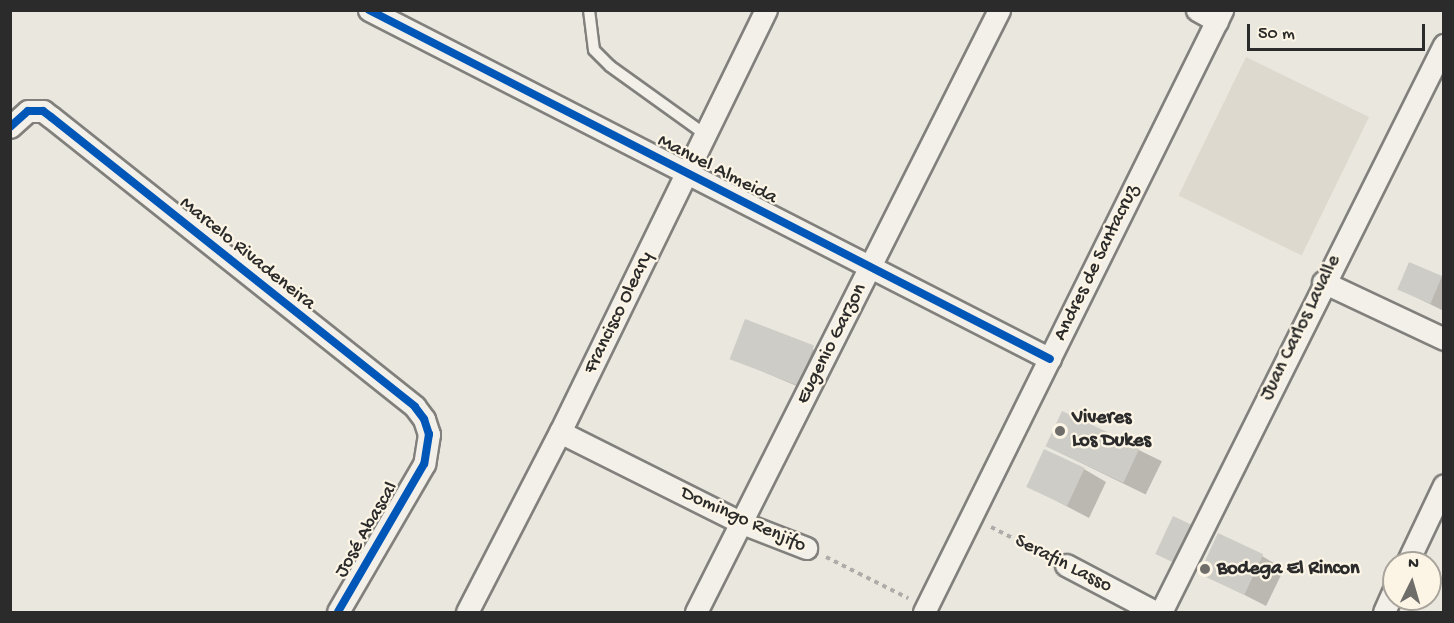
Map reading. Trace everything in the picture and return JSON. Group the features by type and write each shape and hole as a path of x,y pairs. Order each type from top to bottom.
{"street":[{"name":"Manuel Almeida","path":"369,10 1050,359"},
{"name":"Francisco Oleary","path":"467,612 560,432 688,174 766,10"},
{"name":"Eugenio Garzon","path":"696,612 999,10"},
{"path":"1197,10 1220,16"},
{"name":"Andres de Santacruz","path":"925,610 1220,16"},
{"name":"Juan Carlos Lavalle","path":"1161,612 1323,282 1443,45"},
{"name":"Marcelo Rivadeneira","path":"10,127 28,111 43,111 414,407 429,434 424,464"},
{"path":"1323,282 1443,339"},
{"name":"Domingo Renjifo","path":"560,432 742,523 806,548"},
{"name":"José Abascal","path":"338,612 424,464"},
{"path":"1413,551 1443,485"},
{"name":"Serafin Lasso","path":"1066,565 1155,612"}],"lane":[{"path":"589,10 594,50 610,66 706,135"}],"shaded area":[{"path":"1246,57 1369,117 1302,255 1178,195"}],"building":[{"path":"1409,262 1442,276 1430,304 1397,290"},
{"path":"745,319 814,346 799,386 730,359"},
{"path":"1062,411 1140,447 1123,483 1046,446"},
{"path":"1044,449 1085,468 1067,506 1026,487"},
{"path":"1173,516 1194,526 1176,564 1155,554"},
{"path":"1218,533 1263,554 1244,595 1199,574"}],"cycle path":[{"path":"369,10 1050,359"},
{"path":"10,127 28,111 43,111 415,407 424,419 429,434 424,464 338,612"}],"place":[{"name":"Viveres Los Dukes","path":"1060,431"},
{"name":"Bodega El Rincon","path":"1205,569"}]}
